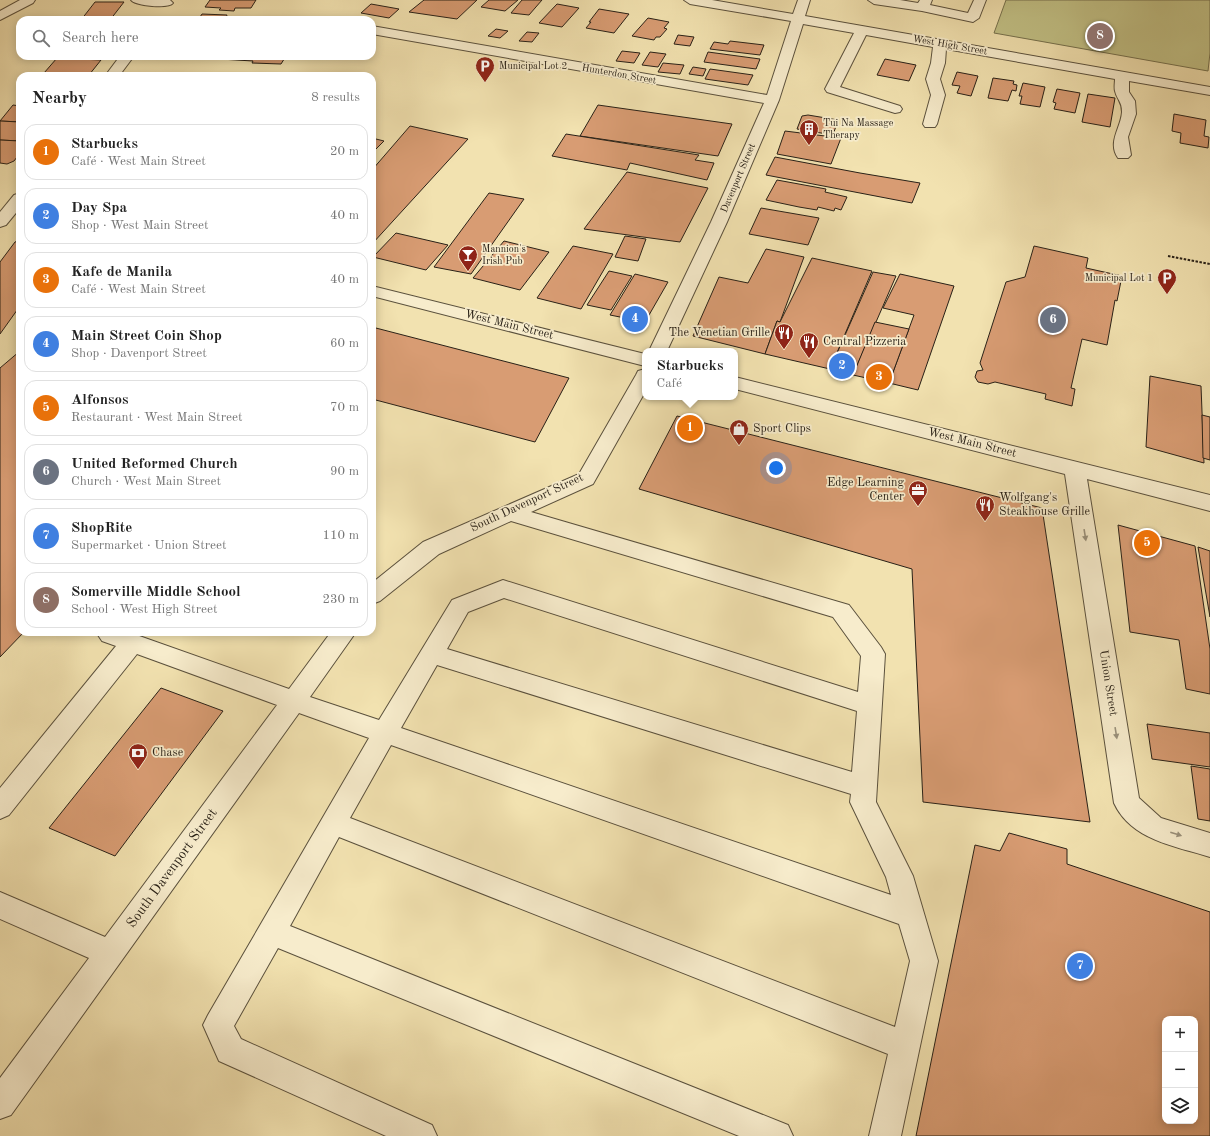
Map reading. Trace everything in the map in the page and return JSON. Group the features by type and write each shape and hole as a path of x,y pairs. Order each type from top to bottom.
{"street":[{"path":"0,16 29,0"},
{"path":"137,0 168,1"},
{"name":"West High Street","path":"690,0 940,44 967,32 1122,76 1210,91"},
{"name":"Davenport Street","path":"659,348 719,222 772,100 804,0"},
{"path":"874,0 924,3 967,32 980,0"},
{"path":"159,14 168,1"},
{"path":"862,30 832,89 895,109"},
{"name":"Hunterdon Street","path":"376,31 772,100"},
{"path":"930,124 938,95 933,79 938,63 940,44"},
{"path":"115,72 124,60"},
{"path":"1122,76 1122,92 1128,101 1129,114 1121,137 1123,155"},
{"path":"0,197 16,200"},
{"path":"0,222 16,203"},
{"name":"West Main Street","path":"376,292 642,359"},
{"name":"South Davenport Street","path":"376,592 430,548 586,479 642,380"},
{"name":"West Main Street","path":"738,384 1210,503"},
{"name":"Union Street","path":"1074,469 1127,803 1142,819 1153,827 1210,845"},
{"path":"509,513 841,611 873,654 863,802 899,876 924,961 885,1136"},
{"path":"421,1136 230,1050 218,1025 385,733 460,606 504,589 869,705"},
{"name":"South Davenport Street","path":"0,1104 341,636"},
{"path":"0,807 121,639 385,733 910,915"},
{"path":"431,654 864,787"},
{"path":"334,823 905,1046"},
{"path":"0,904 110,953"},
{"path":"272,932 777,1136"}],"path":[{"path":"1168,256 1210,264"}],"shaded area":[{"path":"1006,0 1210,0 1210,53 1208,71 994,33"}],"building":[{"path":"210,0 256,0 251,8 235,8 234,11 205,7"},
{"path":"424,0 477,0 457,19 409,12"},
{"path":"489,0 518,0 505,11 481,7"},
{"path":"522,0 542,0 529,15 511,13"},
{"path":"95,2 124,2 113,16 84,16"},
{"path":"371,4 399,9 389,18 361,13"},
{"path":"557,4 579,8 562,27 539,23"},
{"path":"599,9 629,14 614,33 586,28"},
{"path":"202,14 227,15 227,16 201,16"},
{"path":"648,18 669,22 664,28 667,29 660,37 656,37 654,40 632,36"},
{"path":"496,29 508,31 500,38 488,36"},
{"path":"527,32 539,33 532,42 519,41"},
{"path":"678,35 694,37 690,46 674,44"},
{"path":"730,41 764,45 760,55 710,49 714,42 728,44"},
{"path":"622,51 640,53 634,63 616,61"},
{"path":"650,52 666,54 658,67 642,65"},
{"path":"708,52 760,59 756,69 704,62"},
{"path":"885,59 916,65 909,81 877,75"},
{"path":"55,60 101,60 91,72 45,72"},
{"path":"236,60 284,60 281,64 252,63 253,61"},
{"path":"663,63 684,65 680,74 658,72"},
{"path":"693,67 706,69 703,76 689,74"},
{"path":"710,69 753,75 748,85 705,79"},
{"path":"957,72 978,76 971,96 957,93 960,86 952,85"},
{"path":"993,78 1014,81 1013,84 1017,85 1016,91 1012,90 1008,101 988,98"},
{"path":"1023,83 1045,87 1040,107 1020,104 1022,96 1019,96"},
{"path":"1057,89 1080,93 1075,113 1054,109 1056,103 1053,102"},
{"path":"1088,94 1115,98 1110,127 1082,122"},
{"path":"13,105 16,105 16,122 0,121"},
{"path":"598,105 732,124 718,156 580,136"},
{"path":"1174,114 1206,120 1204,136 1209,137 1208,148 1180,143 1181,133 1172,131"},
{"path":"808,115 838,120 833,135 797,129 802,116"},
{"path":"0,121 16,122 16,141 0,140"},
{"path":"410,126 468,139 376,240 376,165"},
{"name":"Tui Na Massage Therapy","path":"785,131 841,138 831,164 777,154"},
{"path":"566,134 699,155 695,160 714,163 707,180 630,163 627,170 552,156"},
{"path":"376,139 384,141 376,149"},
{"path":"0,140 16,141 16,158 7,164 0,163"},
{"path":"775,157 920,183 912,203 766,175"},
{"path":"627,172 708,188 680,242 584,229"},
{"path":"777,180 826,189 825,192 847,197 841,210 835,208 834,211 818,207 817,210 766,200"},
{"path":"489,193 524,199 471,274 434,267"},
{"path":"761,208 819,218 808,245 749,234"},
{"path":"396,233 448,245 426,270 376,258 376,254"},
{"path":"625,236 646,239 638,261 615,257"},
{"path":"504,241 549,252 520,290 473,278"},
{"path":"15,242 16,312 0,334 0,262"},
{"path":"573,246 613,254 581,309 537,298"},
{"path":"1034,246 1088,258 1086,268 1122,276 1117,301 1115,300 1107,345 1082,339 1071,388 1075,389 1072,406 1045,399 1046,394 995,382 988,384 978,382 975,377 977,371 983,370 980,363 1006,282 1025,277"},
{"path":"766,249 804,257 780,322 777,321 765,354 693,336 719,277 748,283"},
{"path":"812,258 872,271 830,369 765,354 777,321 780,322"},
{"path":"609,271 632,276 611,310 587,305"},
{"path":"873,272 896,276 853,375 830,369"},
{"path":"635,274 668,282 645,322 610,315"},
{"path":"900,274 954,286 918,390 889,383 914,315 883,308"},
{"path":"875,322 909,329 889,383 853,375"},
{"path":"376,328 569,378 535,442 376,400"},
{"path":"16,354 16,636 20,636 0,657 0,368"},
{"path":"1150,376 1201,386 1204,463 1146,447"},
{"path":"1202,415 1210,417 1210,460 1203,458"},
{"path":"677,416 1042,508 1090,822 923,802 912,569 639,489"},
{"path":"1118,525 1195,546 1210,649 1210,694 1186,689 1179,640 1130,632"},
{"path":"1198,547 1210,551 1210,617"},
{"name":"Chase","path":"161,688 223,711 115,856 49,828"},
{"path":"1147,724 1210,733 1210,767 1152,759"},
{"path":"1191,766 1210,769 1210,821 1198,819"},
{"path":"1009,833 1067,849 1067,864 1210,912 1210,1136 916,1136 975,845 1000,851"}],"place":[{"name":"Somerville Middle School","path":"1100,36"},
{"name":"Municipal Lot 2","path":"485,83"},
{"name":"Tui Na Massage Therapy","path":"809,146"},
{"name":"Mannion's Irish Pub","path":"468,272"},
{"name":"Municipal Lot 1","path":"1167,295"},
{"name":"Main Street Coin Shop","path":"635,319"},
{"name":"United Reformed Church","path":"1053,320"},
{"name":"The Venetian Grille","path":"784,350"},
{"name":"Central Pizzeria","path":"809,359"},
{"name":"Day Spa","path":"842,366"},
{"name":"Kafe de Manila","path":"879,377"},
{"name":"Starbucks","path":"690,428"},
{"name":"Sport Clips","path":"739,446"},
{"name":"Edge Learning Center","path":"918,507"},
{"name":"Wolfgang's Steakhouse Grille","path":"985,522"},
{"name":"Alfonsos","path":"1147,543"},
{"name":"Chase","path":"138,770"},
{"name":"ShopRite","path":"1080,966"}]}
